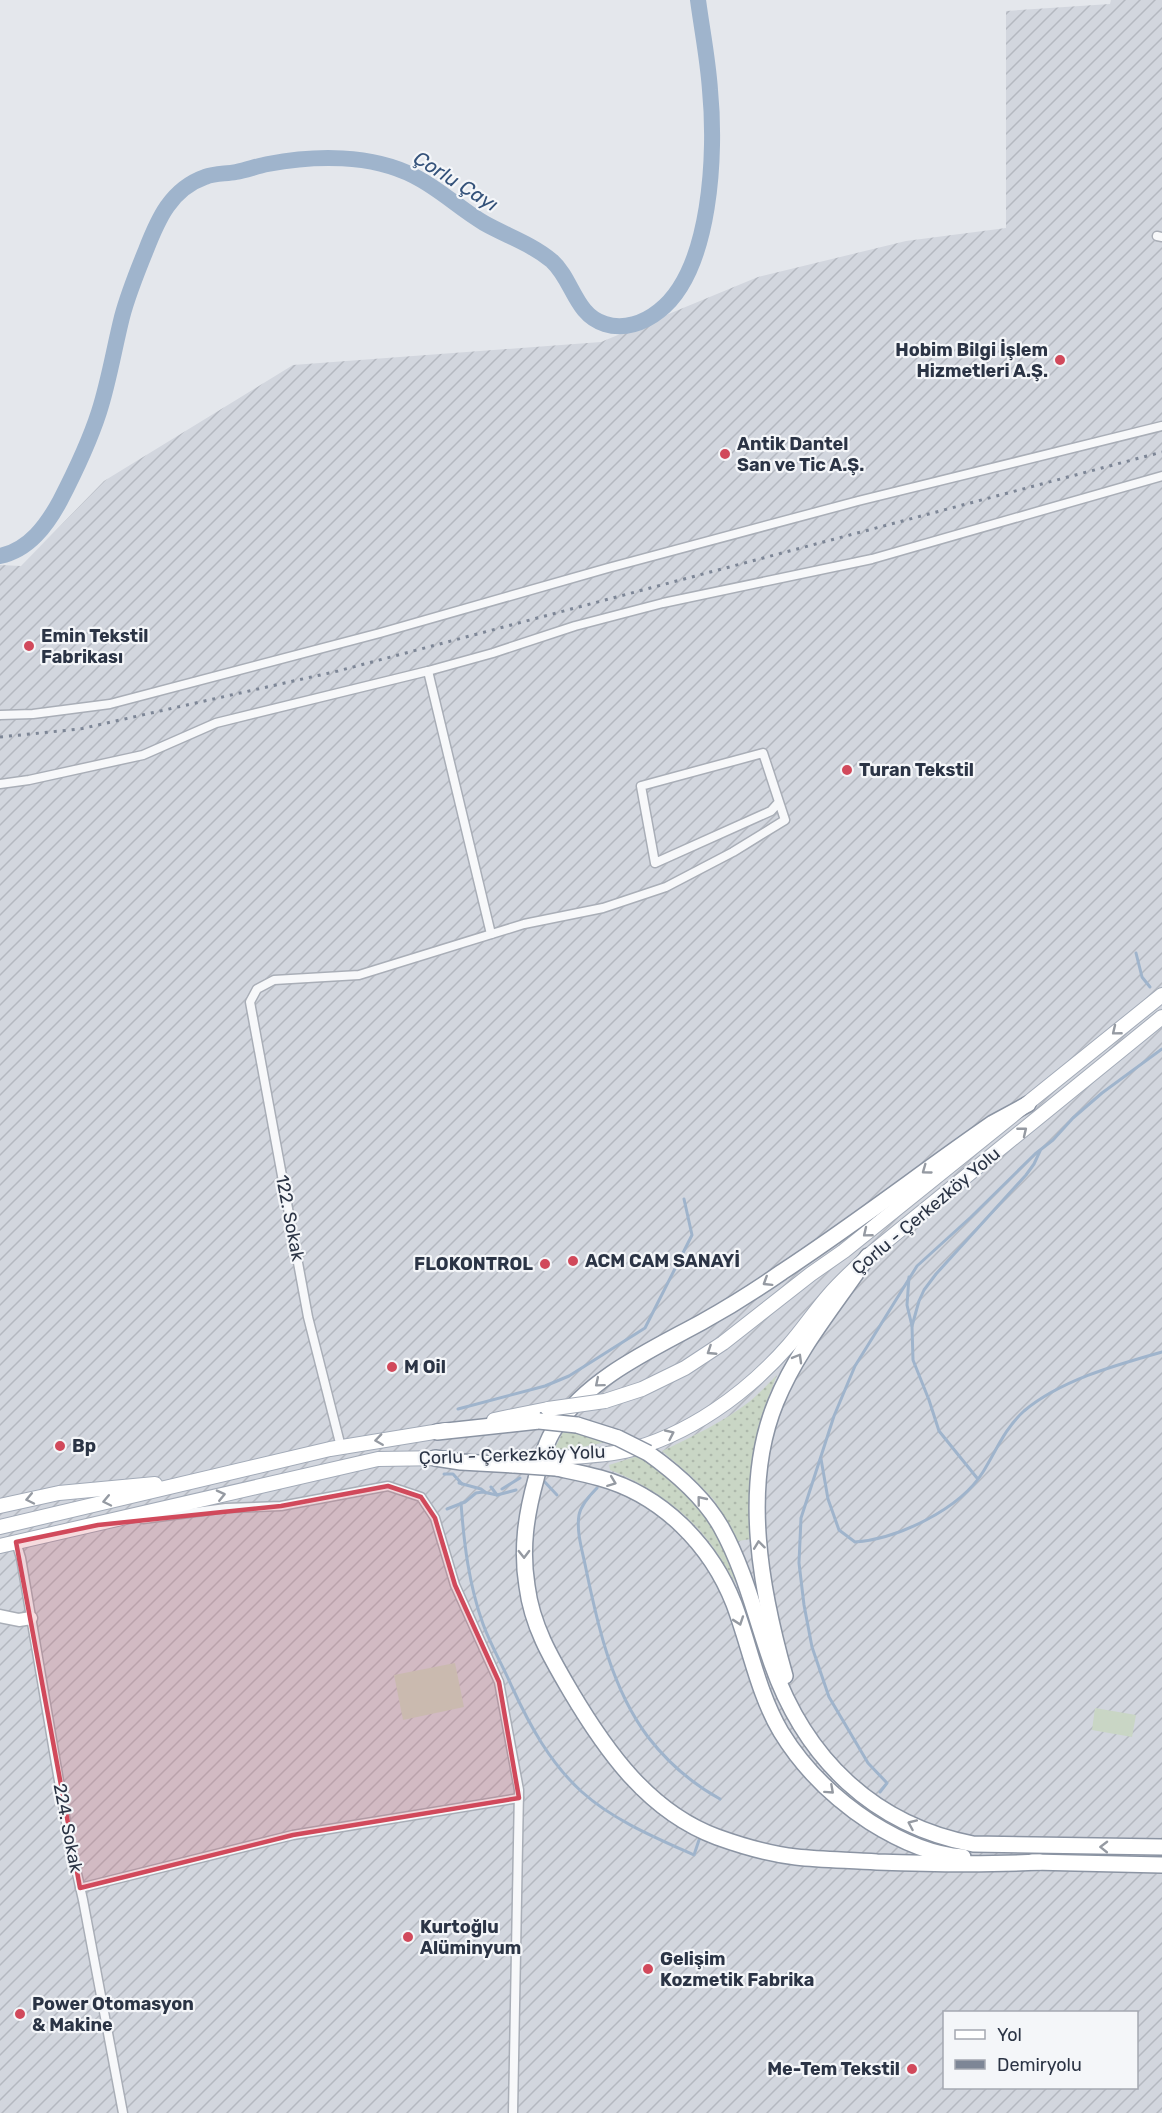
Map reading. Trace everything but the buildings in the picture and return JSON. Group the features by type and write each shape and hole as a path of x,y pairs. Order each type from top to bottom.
{"highway":[{"path":"1028,1104 993,1123 782,1272 716,1315 629,1362 590,1391 566,1413 552,1432 547,1444 528,1510 524,1557 527,1589 535,1624 550,1657 585,1715 609,1753 627,1773 651,1796 691,1825 742,1845 792,1857 932,1864 1040,1863"},
{"path":"824,1760 789,1689 782,1665 761,1562 757,1501 760,1467 770,1419 791,1370 816,1329 868,1256"},
{"path":"437,1432 543,1415 618,1438 648,1453 688,1485 720,1526 737,1560 772,1667 790,1709 824,1760 844,1780 890,1814 954,1840 996,1845 1162,1847"},
{"path":"435,1458 461,1462 554,1463 601,1478 643,1496 678,1521 701,1546 722,1578 734,1604 761,1688 782,1732 811,1772 842,1801 881,1828 903,1840 953,1857 1040,1863 1162,1865"}],"main road":[{"name":"Çorlu - Çerkezköy Yolu","path":"543,1415 605,1401 642,1389 676,1372 723,1343 844,1251 1162,995"},
{"name":"Çorlu - Çerkezköy Yolu","path":"554,1463 625,1451 662,1438 714,1411 742,1391 789,1346 829,1295 868,1256 1162,1017"},
{"name":"Çorlu - Çerkezköy Yolu","path":"6,1525 341,1447 437,1432"},
{"name":"Çorlu - Çerkezköy Yolu","path":"0,1546 367,1461 435,1458"},
{"path":"16,1542 6,1525 3,1505 59,1493 104,1487 193,1483"},
{"path":"0,1616 19,1620 31,1618"}],"street":[{"path":"0,715 33,714 110,704 380,633 847,504 1162,426"},
{"path":"0,784 29,780 143,755 216,723 428,671 575,626 663,603 872,560 986,525 1162,476"},
{"path":"428,671 491,934 524,924 603,908 666,887 733,852 785,820 763,753 641,786 655,863 771,811 779,802"},
{"name":"122. Sokak","path":"341,1447 308,1317 250,1002 257,989 274,980 359,975 491,934"},
{"path":"98,1525 226,1508 281,1506 388,1486 421,1497 435,1518 455,1585 499,1682 519,1790 513,2113"},
{"name":"224. Sokak","path":"16,1542 21,1558 68,1834 123,2113"},
{"path":"80,1888 293,1835 519,1798"}],"highlighted area":[{"path":"388,1486 421,1497 435,1518 455,1585 499,1682 519,1798 293,1835 80,1888 16,1542 98,1525 281,1506"}],"shaded area":[{"path":"1111,0 1162,0 1162,2113 0,2113 0,565 21,566 104,481 293,365 601,342 758,277 906,241 1006,228 1006,11 1110,4"}],"green space":[{"path":"777,1375 756,1438 752,1481 751,1539 738,1541 714,1500 662,1451 729,1416 756,1396"},
{"path":"564,1430 606,1439 606,1442 554,1450"},
{"path":"638,1456 672,1482 701,1512 720,1541 736,1583 713,1547 680,1512 654,1492 610,1470 609,1465"},
{"path":"455,1663 464,1707 403,1720 394,1675"},
{"path":"1095,1708 1136,1715 1132,1737 1092,1730"}],"waterway":[{"name":"Çorlu Çayı","path":"0,556 20,548 36,535 60,501 95,424 106,389 124,308 156,227 167,206 175,197 193,182 205,177 286,161 324,158 361,160 397,169 423,181 484,223 528,245 552,261 581,305 595,319 612,326 626,326 647,319 659,311 677,292 690,268 707,208 712,115 698,0"},
{"path":"1136,953 1142,977 1150,987"},
{"path":"880,1792 887,1783 868,1763 829,1697 812,1647 804,1605 799,1563 801,1518 834,1416 855,1366 917,1266 1035,1154 1053,1140 1073,1118 1102,1093 1162,1049"},
{"path":"912,1326 924,1290 1026,1175 1040,1151"},
{"path":"458,1409 545,1386 569,1376 645,1328 692,1235 684,1199"},
{"path":"909,1277 907,1305 912,1326 913,1360 939,1431 977,1478"},
{"path":"821,1459 828,1499 839,1530 855,1542 890,1535 944,1510 973,1486 1011,1425 1039,1400 1072,1382 1126,1362 1162,1352"},
{"path":"444,1474 453,1474 462,1484"},
{"path":"502,1489 520,1478"},
{"path":"542,1479 557,1495"},
{"path":"459,1483 485,1492"},
{"path":"491,1487 497,1495 516,1490"},
{"path":"597,1488 582,1508 578,1528 601,1635 616,1678 635,1718 656,1747 681,1772 720,1799"},
{"path":"447,1509 465,1502 476,1493 497,1495"},
{"path":"461,1503 468,1564 483,1624 526,1716 560,1769 594,1802 635,1828 694,1855 700,1837"}],"railway":[{"path":"0,737 80,729 338,671 1162,452"}],"place":[{"name":"Hobim Bilgi İşlem Hizmetleri A.Ş.","path":"1060,360"},
{"name":"Antik Dantel San ve Tic A.Ş.","path":"725,454"},
{"name":"Emin Tekstil Fabrikası","path":"29,646"},
{"name":"Turan Tekstil","path":"847,770"},
{"name":"ACM CAM SANAYİ","path":"573,1261"},
{"name":"FLOKONTROL","path":"545,1264"},
{"name":"M Oil","path":"392,1367"},
{"name":"Bp","path":"60,1446"},
{"name":"Kurtoğlu Alüminyum","path":"408,1937"},
{"name":"Gelişim Kozmetik Fabrika","path":"648,1969"},
{"name":"Power Otomasyon & Makine","path":"20,2014"},
{"name":"Me-Tem Tekstil","path":"912,2069"}]}
